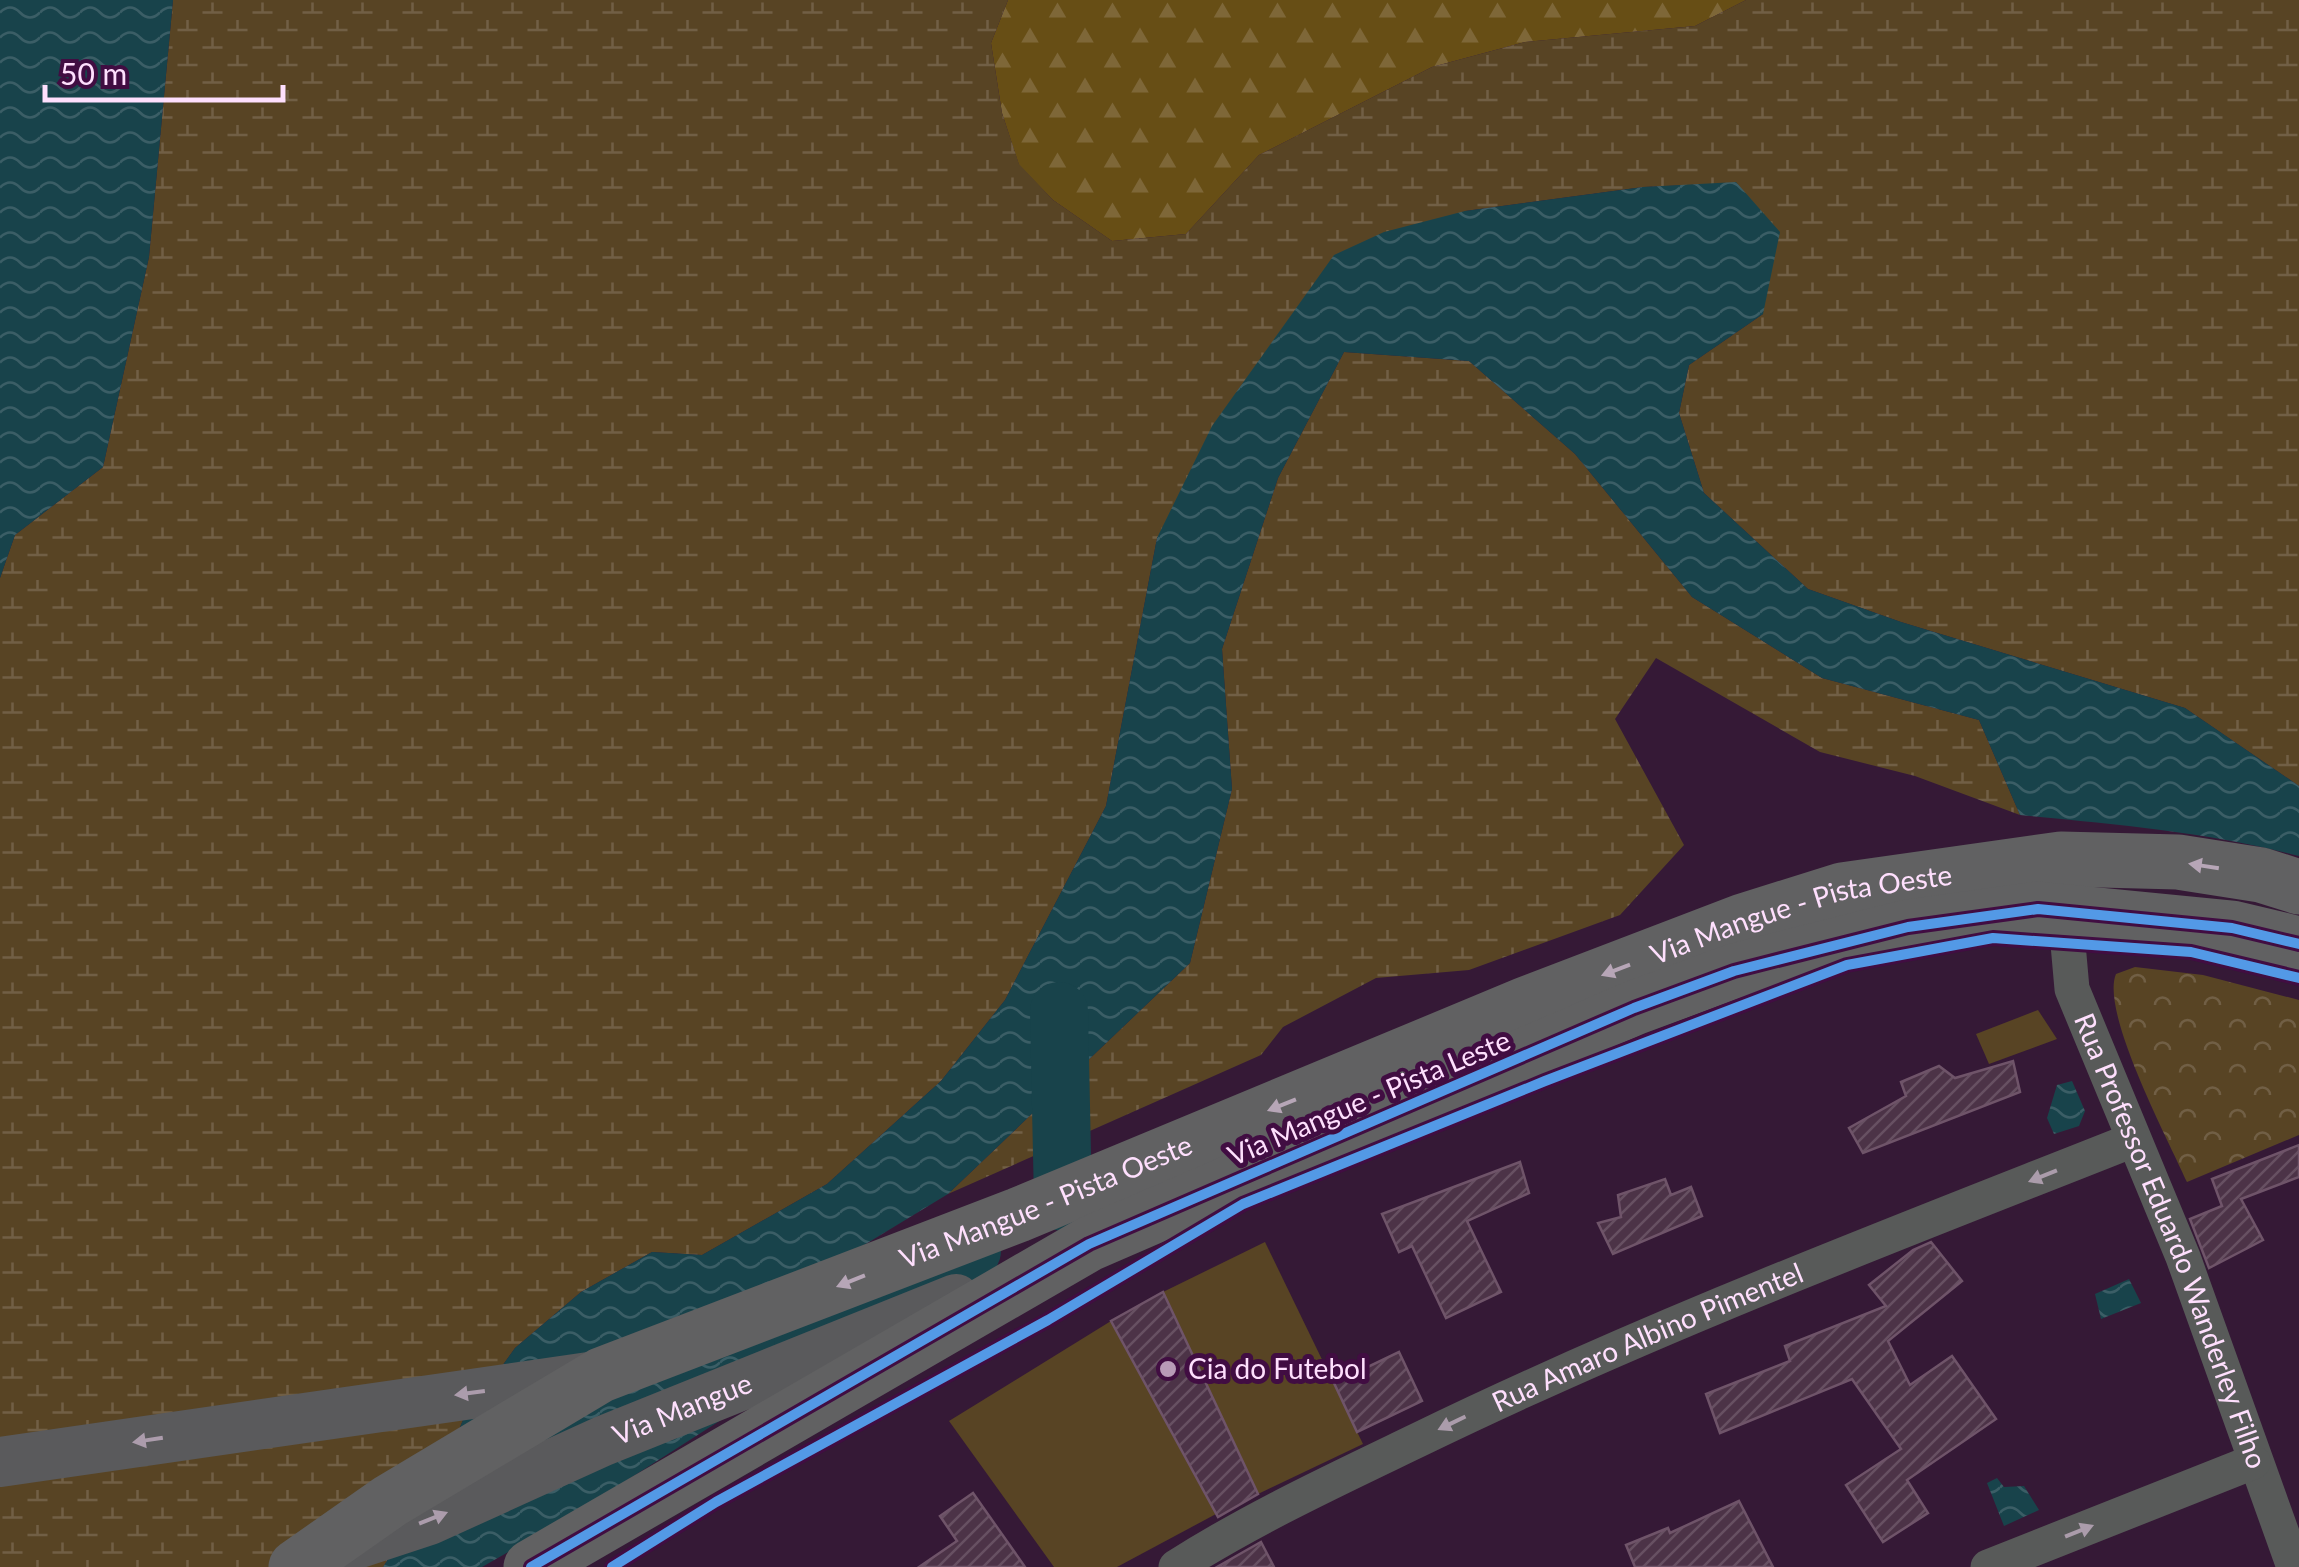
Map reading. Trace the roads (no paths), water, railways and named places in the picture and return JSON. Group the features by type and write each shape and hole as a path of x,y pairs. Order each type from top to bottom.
{"main road":[{"name":"Via Mangue - Pista Oeste","path":"296,1567 390,1501 601,1375 1018,1215 1526,1004 1743,921 1842,890 2062,859 2118,858 2211,867 2299,887"},
{"name":"Via Mangue - Pista Leste","path":"531,1567 1089,1244 1634,1008 1734,970 1908,926 2038,909 2232,928 2299,944"},
{"name":"Via Mangue","path":"273,1567 350,1548 430,1520 603,1441 1089,1244"},
{"path":"0,1462 601,1375"}],"street":[{"name":"Rua Professor Eduardo Wanderley Filho","path":"2065,910 2072,989 2183,1258 2253,1462 2294,1567"},
{"name":"Rua Amaro Albino Pimentel","path":"1176,1567 1240,1526 1494,1403 1772,1283 2133,1140"},
{"path":"1988,1567 2253,1462"}],"water":[{"path":"0,0 173,0 149,257 103,467 15,535 0,578"},
{"path":"1736,182 1780,232 1763,314 1689,365 1679,413 1704,493 1808,589 1901,622 2185,708 2299,786 2299,856 2196,835 2020,815 1979,720 1822,678 1692,597 1575,454 1469,361 1344,352 1278,478 1222,649 1232,789 1190,963 948,1194 749,1315 827,1290 721,1420 568,1518 482,1567 383,1567 435,1487 463,1420 515,1348 581,1292 652,1252 702,1255 827,1184 941,1081 1005,1000 1106,806 1157,538 1212,426 1334,255 1384,232 1465,211 1643,187"},
{"path":"2072,1081 2085,1111 2079,1126 2054,1134 2047,1118 2057,1085"},
{"path":"2129,1279 2141,1303 2101,1319 2095,1294"},
{"path":"1997,1478 2004,1487 2024,1486 2039,1510 2004,1526 1987,1483"}],"waterway":[{"path":"1059,1011 1063,1202"},
{"path":"803,1340 972,1251"}],"place":[{"name":"Cia do Futebol","path":"1168,1369"}]}
